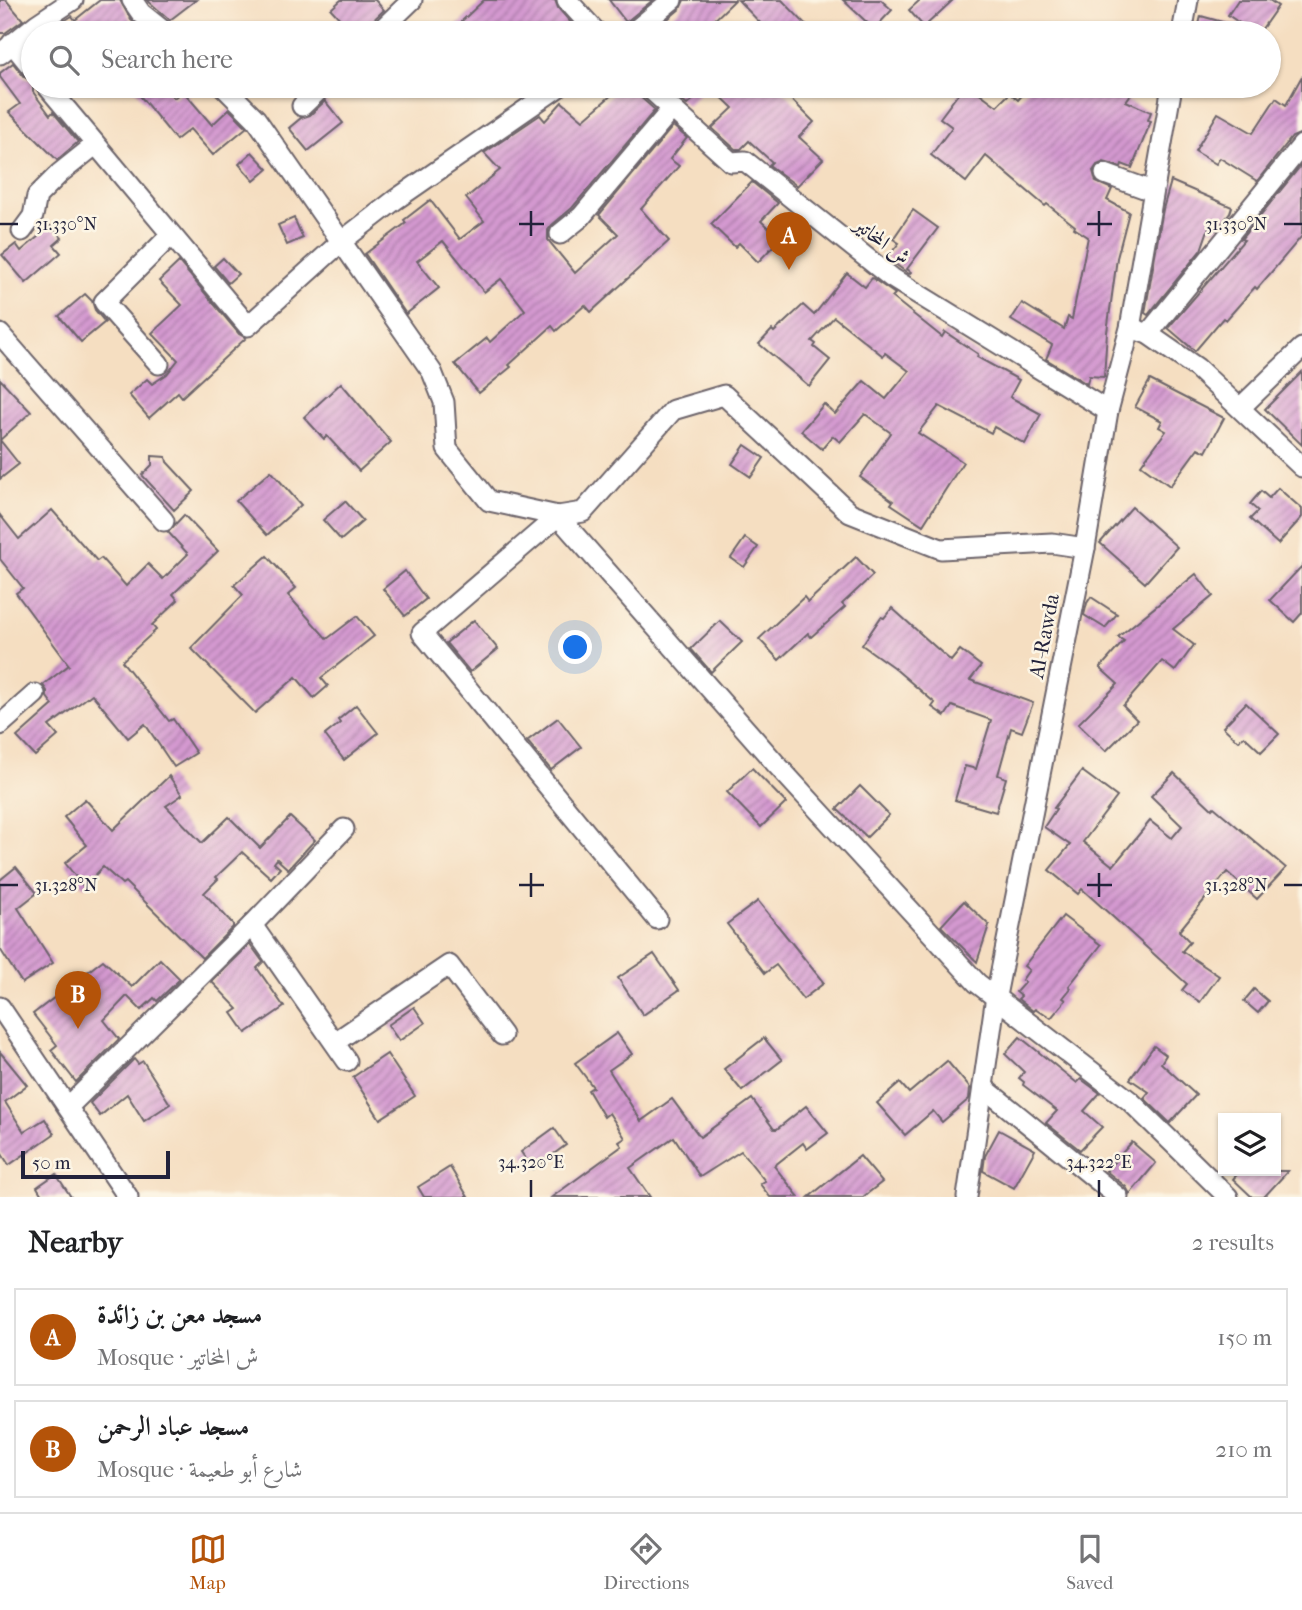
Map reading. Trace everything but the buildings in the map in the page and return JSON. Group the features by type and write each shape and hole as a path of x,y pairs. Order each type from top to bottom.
{"street":[{"path":"44,21 74,0"},
{"path":"132,0 151,21"},
{"path":"390,21 412,0"},
{"path":"567,0 586,21"},
{"path":"647,21 672,0"},
{"path":"1184,21 1188,0"},
{"path":"21,37 6,48 21,60"},
{"path":"57,98 248,326 342,241 395,200 543,98"},
{"path":"235,98 256,119 432,372 444,402 447,449 489,501 558,516 583,512 673,410 724,395 850,513 941,549 1052,543 1085,548"},
{"path":"302,106 310,98"},
{"name":"ش المخاتير","path":"660,98 731,162 745,161 891,278 1108,411"},
{"name":"Al-Rawda","path":"967,1197 996,996 1085,548 1108,411 1139,331 1152,191 1170,98"},
{"path":"561,234 581,217 671,110"},
{"path":"22,231 33,216 37,196 94,145"},
{"path":"1302,145 1139,331 1197,368 1302,467"},
{"path":"1105,174 1152,191"},
{"path":"159,364 104,302 170,236"},
{"path":"0,334 164,521"},
{"path":"1240,408 1302,348"},
{"path":"558,516 422,633 657,919"},
{"path":"558,516 776,764 977,983 1130,1101 1228,1197"},
{"path":"0,724 35,694"},
{"path":"68,1107 344,830"},
{"path":"252,925 347,1061"},
{"path":"335,1042 449,965 502,1035"},
{"path":"0,1007 128,1197"},
{"path":"983,1087 1118,1197"}],"place":[{"name":"مسجد معن بن زائدة","path":"789,270"},
{"name":"مسجد عباد الرحمن","path":"78,1029"}]}
